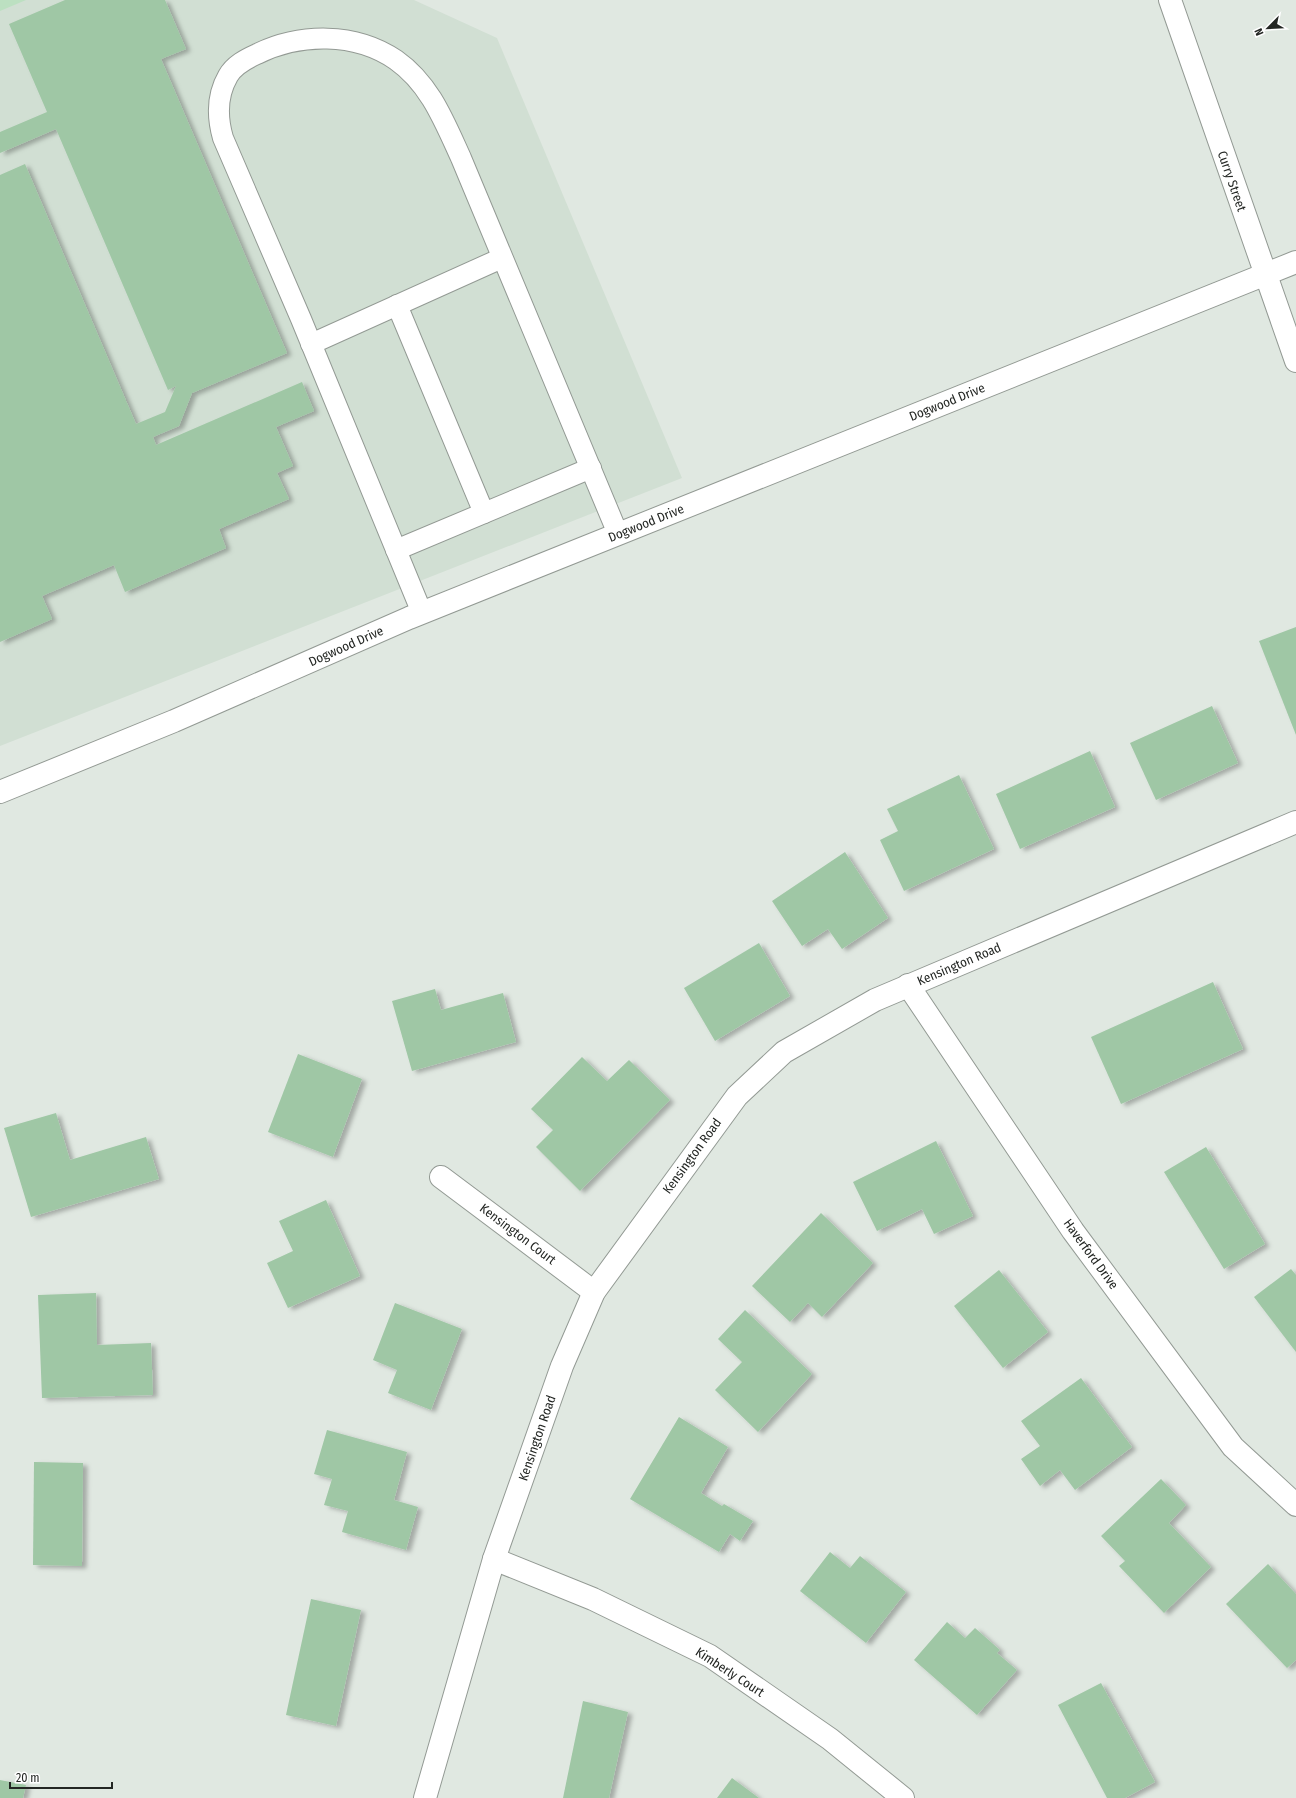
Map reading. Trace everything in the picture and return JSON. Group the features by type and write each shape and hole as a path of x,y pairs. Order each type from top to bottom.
{"street":[{"name":"Curry Street","path":"1170,0 1296,361"},
{"name":"Dogwood Drive","path":"0,792 174,721 422,613 1296,262"},
{"name":"Kensington Road","path":"425,1798 494,1559 562,1366 594,1292 736,1096 784,1052 875,1000 1296,822"},
{"name":"Haverford Drive","path":"908,985 1073,1231 1233,1447 1296,1505"},
{"name":"Kensington Court","path":"441,1177 594,1292"},
{"name":"Kimberly Court","path":"494,1559 593,1599 710,1656 830,1739 903,1798"}],"lane":[{"path":"422,613 311,344 228,151 219,124 219,106 228,75 239,63 274,45 301,40 332,38 363,44 382,52 411,72 427,90 439,110 618,534"},
{"path":"311,344 502,258"},
{"path":"397,305 484,513"},
{"path":"396,550 591,468"}],"shaded area":[{"path":"0,0 414,0 497,38 682,478 0,746"}],"green space":[{"path":"0,0 26,0 0,11"}],"building":[{"path":"65,0 165,0 186,49 161,59 287,353 192,393 179,426 153,437 156,445 302,382 314,411 276,427 293,466 277,473 289,499 219,529 226,548 125,592 114,565 42,596 52,619 0,642 0,175 25,164 136,424 165,412 176,386 168,390 56,129 0,153 0,132 47,112 9,24"},
{"path":"1296,627 1296,735 1259,641"},
{"path":"1212,706 1238,763 1156,800 1130,743"},
{"path":"1090,751 1115,807 1020,849 996,794"},
{"path":"959,775 994,849 904,891 880,840 898,831 887,809"},
{"path":"845,852 888,918 842,949 828,929 802,946 772,901"},
{"path":"759,943 790,996 715,1041 684,988"},
{"path":"1213,982 1243,1049 1121,1104 1091,1037"},
{"path":"435,989 441,1010 503,993 516,1042 412,1071 392,1001"},
{"path":"298,1054 362,1079 333,1157 268,1132"},
{"path":"582,1057 607,1081 629,1060 670,1100 580,1191 536,1147 553,1130 531,1109"},
{"path":"56,1113 70,1160 146,1137 159,1179 31,1217 4,1128"},
{"path":"936,1141 973,1216 934,1234 922,1209 877,1231 853,1182"},
{"path":"1206,1147 1265,1244 1224,1269 1164,1172"},
{"path":"326,1200 360,1276 288,1308 267,1263 293,1251 279,1221"},
{"path":"821,1213 873,1263 822,1317 808,1303 790,1322 752,1286"},
{"path":"1291,1269 1296,1275 1296,1352 1254,1297"},
{"path":"999,1270 1048,1332 1003,1368 954,1306"},
{"path":"96,1293 97,1345 151,1343 153,1395 42,1398 38,1295"},
{"path":"395,1303 462,1329 431,1410 388,1393 397,1370 373,1360"},
{"path":"745,1310 812,1374 758,1432 715,1390 742,1362 718,1339"},
{"path":"1081,1378 1132,1447 1075,1490 1060,1470 1040,1486 1021,1459 1040,1446 1021,1421"},
{"path":"679,1417 728,1447 701,1493 722,1506 724,1504 753,1521 740,1541 730,1534 719,1552 630,1499"},
{"path":"327,1430 407,1452 394,1500 418,1507 406,1550 342,1532 348,1511 324,1505 332,1479 314,1474"},
{"path":"34,1462 83,1463 82,1566 33,1565"},
{"path":"1161,1479 1186,1505 1169,1523 1211,1567 1164,1613 1119,1566 1125,1561 1101,1536"},
{"path":"830,1552 850,1568 860,1556 906,1592 866,1643 800,1591"},
{"path":"1268,1564 1296,1594 1296,1660 1287,1668 1226,1604"},
{"path":"311,1599 361,1610 336,1726 286,1715"},
{"path":"947,1622 965,1638 975,1628 1000,1650 997,1653 1017,1670 977,1715 914,1660"},
{"path":"1101,1683 1155,1782 1125,1798 1107,1798 1058,1705"},
{"path":"583,1701 628,1712 609,1798 563,1798"},
{"path":"732,1778 759,1798 717,1798"},
{"path":"0,1780 26,1785 23,1798 0,1798"}]}
